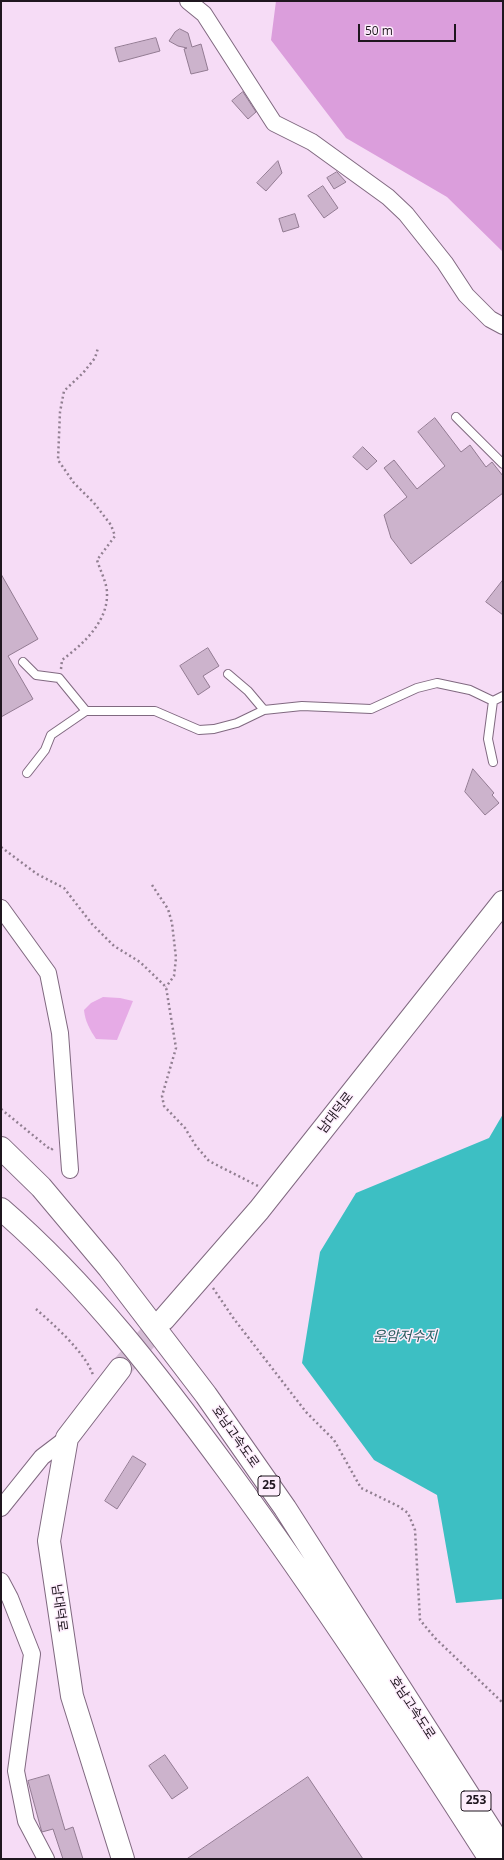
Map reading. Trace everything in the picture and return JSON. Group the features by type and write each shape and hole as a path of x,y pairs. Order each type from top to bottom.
{"main road":[{"name":"남대덕로","path":"164,1319 272,1194 503,902"},
{"name":"호남고속도로","path":"1,1148 41,1188 104,1263 206,1395 285,1508 503,1849"},
{"name":"호남고속도로","path":"1,1209 65,1269 143,1360 189,1418 292,1559 490,1859"},
{"name":"남대덕로","path":"120,1369 67,1438 49,1541 72,1696 124,1859"},
{"name":"253","path":"449,1765 503,1836"}],"street":[{"path":"188,1 204,14 274,124 312,142 388,196 406,214 445,263 466,295 490,319 503,326"},
{"path":"1,908 48,973 60,1033 70,1170"},
{"path":"1,1508 42,1456 67,1438"},
{"path":"1,1581 10,1598 32,1654 16,1771 26,1821 46,1859"}],"lane":[{"path":"456,417 503,464"},
{"path":"23,662 36,675 59,678 86,711"},
{"path":"228,674 248,691 264,710"},
{"path":"26,773 45,750 51,735 86,711 155,711 199,730 214,729 237,723 264,710 302,706 370,709 417,688 437,683 470,690 493,701"},
{"path":"493,701 503,696"},
{"path":"492,762 488,739 493,701"}],"path":[{"path":"59,678 62,660 82,645 104,613 107,592 97,560 115,536 111,524 94,503 74,483 58,460 60,412 64,391 83,373 95,358 98,348"},
{"path":"1,847 37,874 64,888 92,924 114,946 140,962 166,987 176,1048 162,1096 164,1106 185,1128 196,1146 209,1161 272,1194"},
{"path":"152,885 168,909 173,930 176,958 174,976 166,987"},
{"path":"1,1109 51,1150 67,1137"},
{"path":"203,1274 234,1319 306,1412 334,1440 362,1488 398,1506 408,1513 414,1530 420,1620 434,1638 503,1703"},
{"path":"36,1309 61,1332 90,1367 100,1395"}],"shaded area":[{"path":"276,1 503,1 503,252 447,197 346,138 271,40"},
{"path":"103,997 120,998 133,1001 117,1040 96,1039 87,1022 84,1010 91,1003"}],"water":[{"name":"운암저수지","path":"503,1114 503,1599 456,1603 437,1495 374,1460 302,1363 320,1252 356,1193 489,1138"}],"building":[{"path":"180,29 188,33 192,47 201,44 208,70 191,74 184,49 187,48 178,46 169,41 175,32"},
{"path":"156,38 160,51 119,62 115,48"},
{"path":"243,92 256,112 248,119 232,101"},
{"path":"278,161 282,173 266,191 257,183"},
{"path":"337,172 346,182 334,189 327,178"},
{"path":"323,186 338,208 324,218 308,196"},
{"path":"295,214 299,227 283,232 279,219"},
{"path":"435,418 461,452 470,445 486,467 492,462 503,476 503,493 411,564 391,538 384,515 407,497 384,468 394,460 417,489 445,466 418,432"},
{"path":"363,447 377,461 367,470 353,457"},
{"path":"1,574 38,639 8,656 33,699 1,717"},
{"path":"503,580 503,615 486,602"},
{"path":"208,648 219,666 203,676 210,687 198,695 180,666"},
{"path":"473,769 494,793 492,795 499,803 485,815 465,792"},
{"path":"133,1456 146,1464 117,1509 105,1501"},
{"path":"165,1755 188,1788 172,1799 149,1766"},
{"path":"49,1775 65,1830 73,1827 83,1859 63,1859 53,1829 42,1832 28,1781"},
{"path":"308,1777 363,1859 187,1859"}],"tunnel":[{"path":"120,1369 164,1319"}]}
